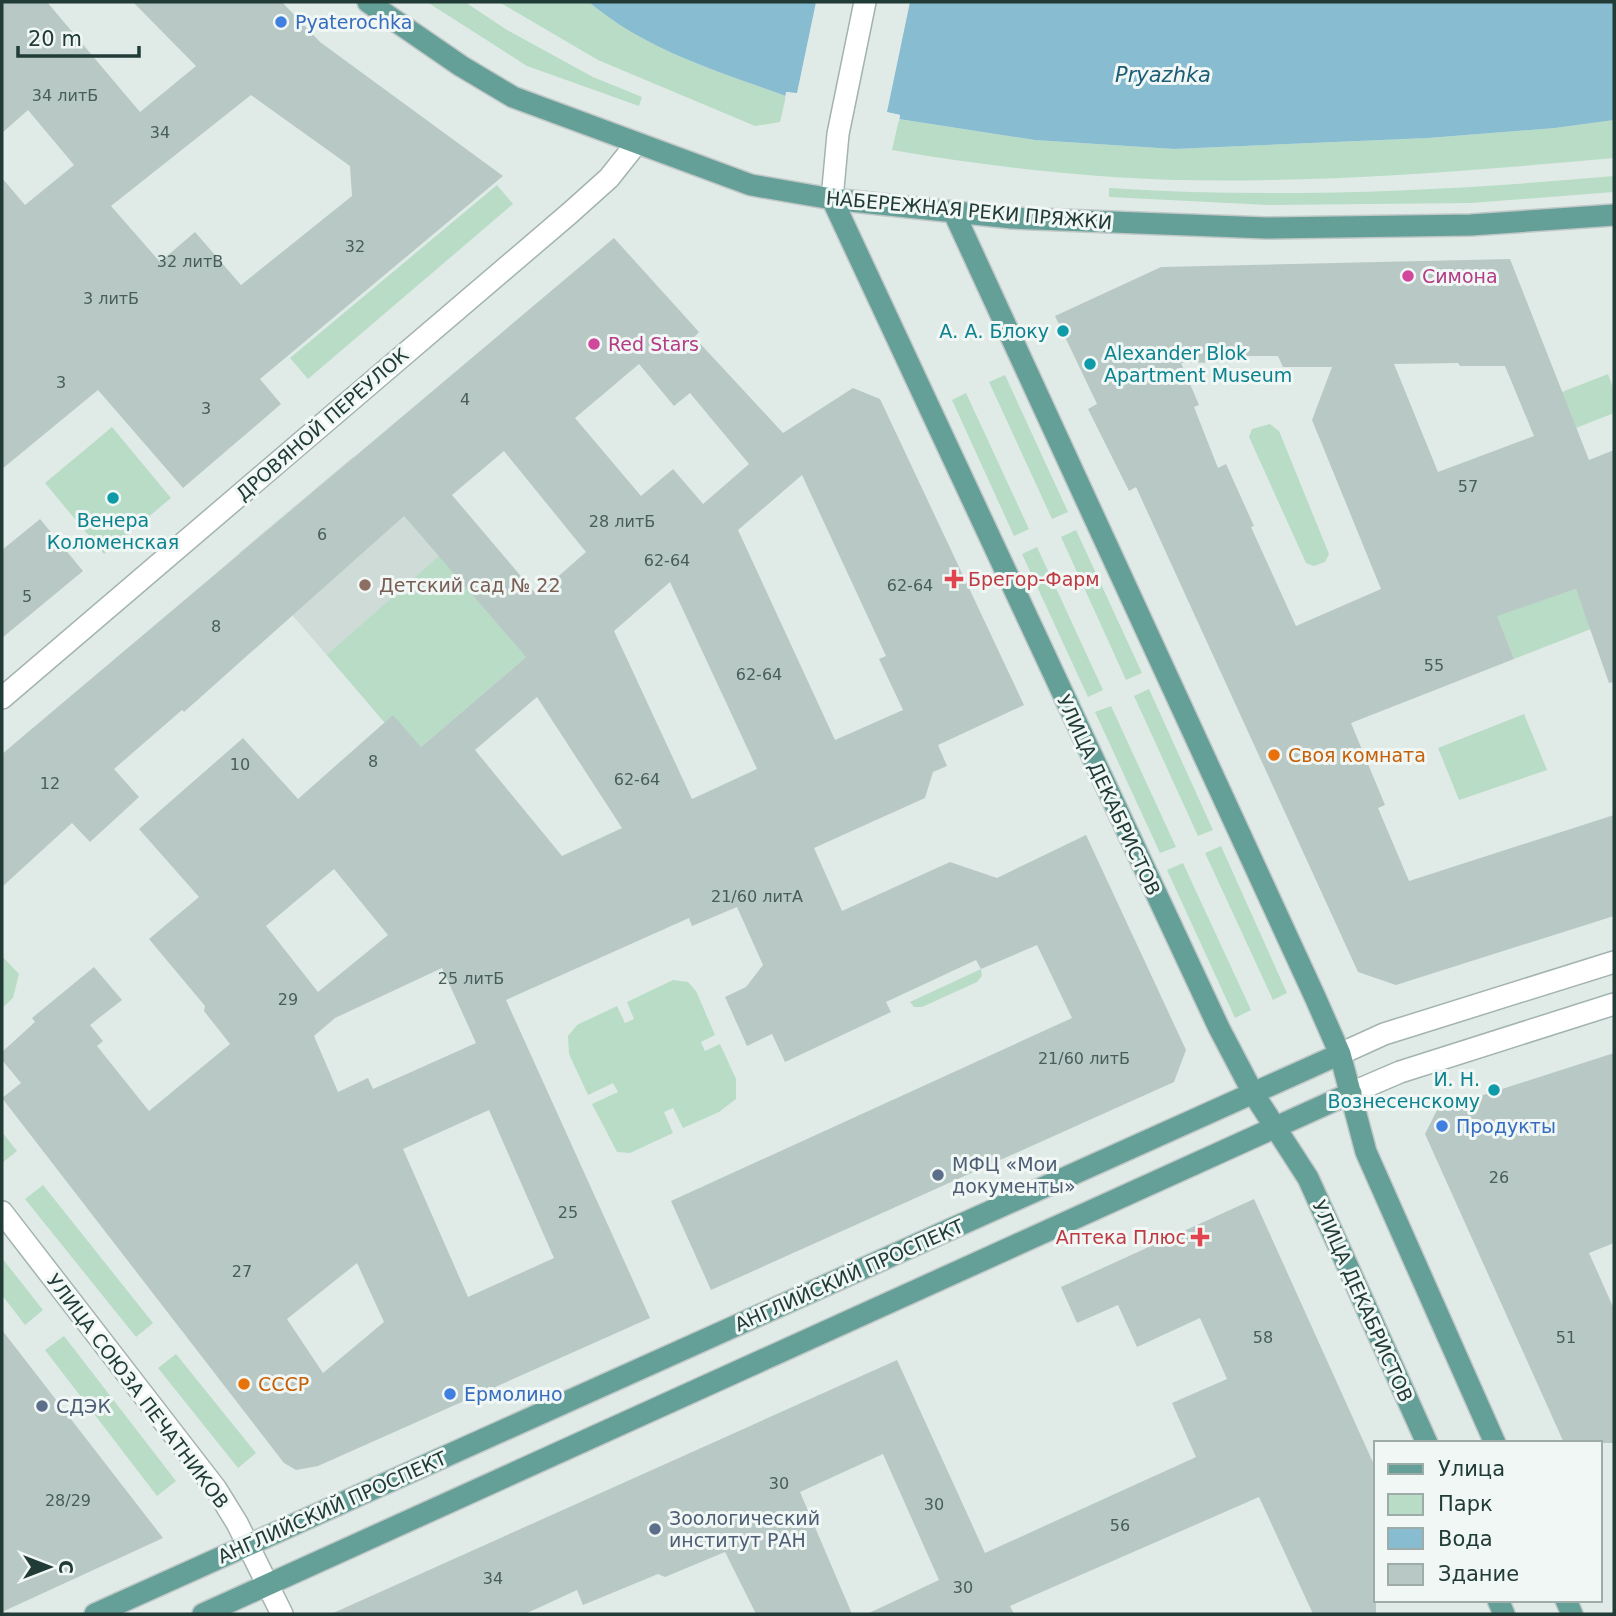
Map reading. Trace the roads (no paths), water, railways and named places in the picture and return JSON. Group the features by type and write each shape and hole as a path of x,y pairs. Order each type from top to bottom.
{"main road":[{"name":"НАБЕРЕЖНАЯ РЕКИ ПРЯЖКИ","path":"368,2 461,66 513,97 751,185 832,199 954,213 1143,224 1342,229 1471,225 1614,215"},
{"name":"УЛИЦА ДЕКАБРИСТОВ","path":"832,199 1219,1028 1253,1093 1308,1178 1426,1441"},
{"path":"954,213 1340,1054 1366,1152 1494,1441"},
{"name":"АНГЛИЙСКИЙ ПРОСПЕКТ","path":"95,1614 1340,1054"},
{"path":"203,1614 1351,1093"}],"street":[{"path":"832,199 838,134 865,2"},
{"name":"ДРОВЯНОЙ ПЕРЕУЛОК","path":"2,698 570,213 609,178 636,144"},
{"name":"АНГЛИЙСКИЙ ПРОСПЕКТ","path":"1340,1054 1384,1034 1614,962"},
{"path":"1351,1093 1400,1072 1614,1004"},
{"name":"УЛИЦА СОЮЗА ПЕЧАТНИКОВ","path":"2,1212 216,1489 249,1545 282,1614"}],"water":[{"name":"Pryazhka","path":"589,2 1614,2 1614,120 1555,128 1428,138 1174,149 1035,140 899,119 900,115 787,92 786,96 683,58 634,33"}],"place":[{"name":"Pyaterochka","path":"281,22"},
{"name":"Симона","path":"1408,276"},
{"name":"А. А. Блоку","path":"1063,331"},
{"name":"Red Stars","path":"594,344"},
{"name":"Alexander Blok Apartment Museum","path":"1090,364"},
{"name":"Венера Коломенская","path":"113,498"},
{"name":"Брегор-Фарм","path":"954,579"},
{"name":"Детский сад № 22","path":"365,585"},
{"name":"Своя комната","path":"1274,755"},
{"name":"И. Н. Вознесенскому","path":"1494,1090"},
{"name":"Продукты","path":"1442,1126"},
{"name":"МФЦ «Мои документы»","path":"938,1175"},
{"name":"Аптека Плюс","path":"1200,1237"},
{"name":"СССР","path":"244,1384"},
{"name":"Ермолино","path":"450,1394"},
{"name":"СДЭК","path":"42,1406"},
{"name":"Зоологический институт РАН","path":"655,1529"}]}
